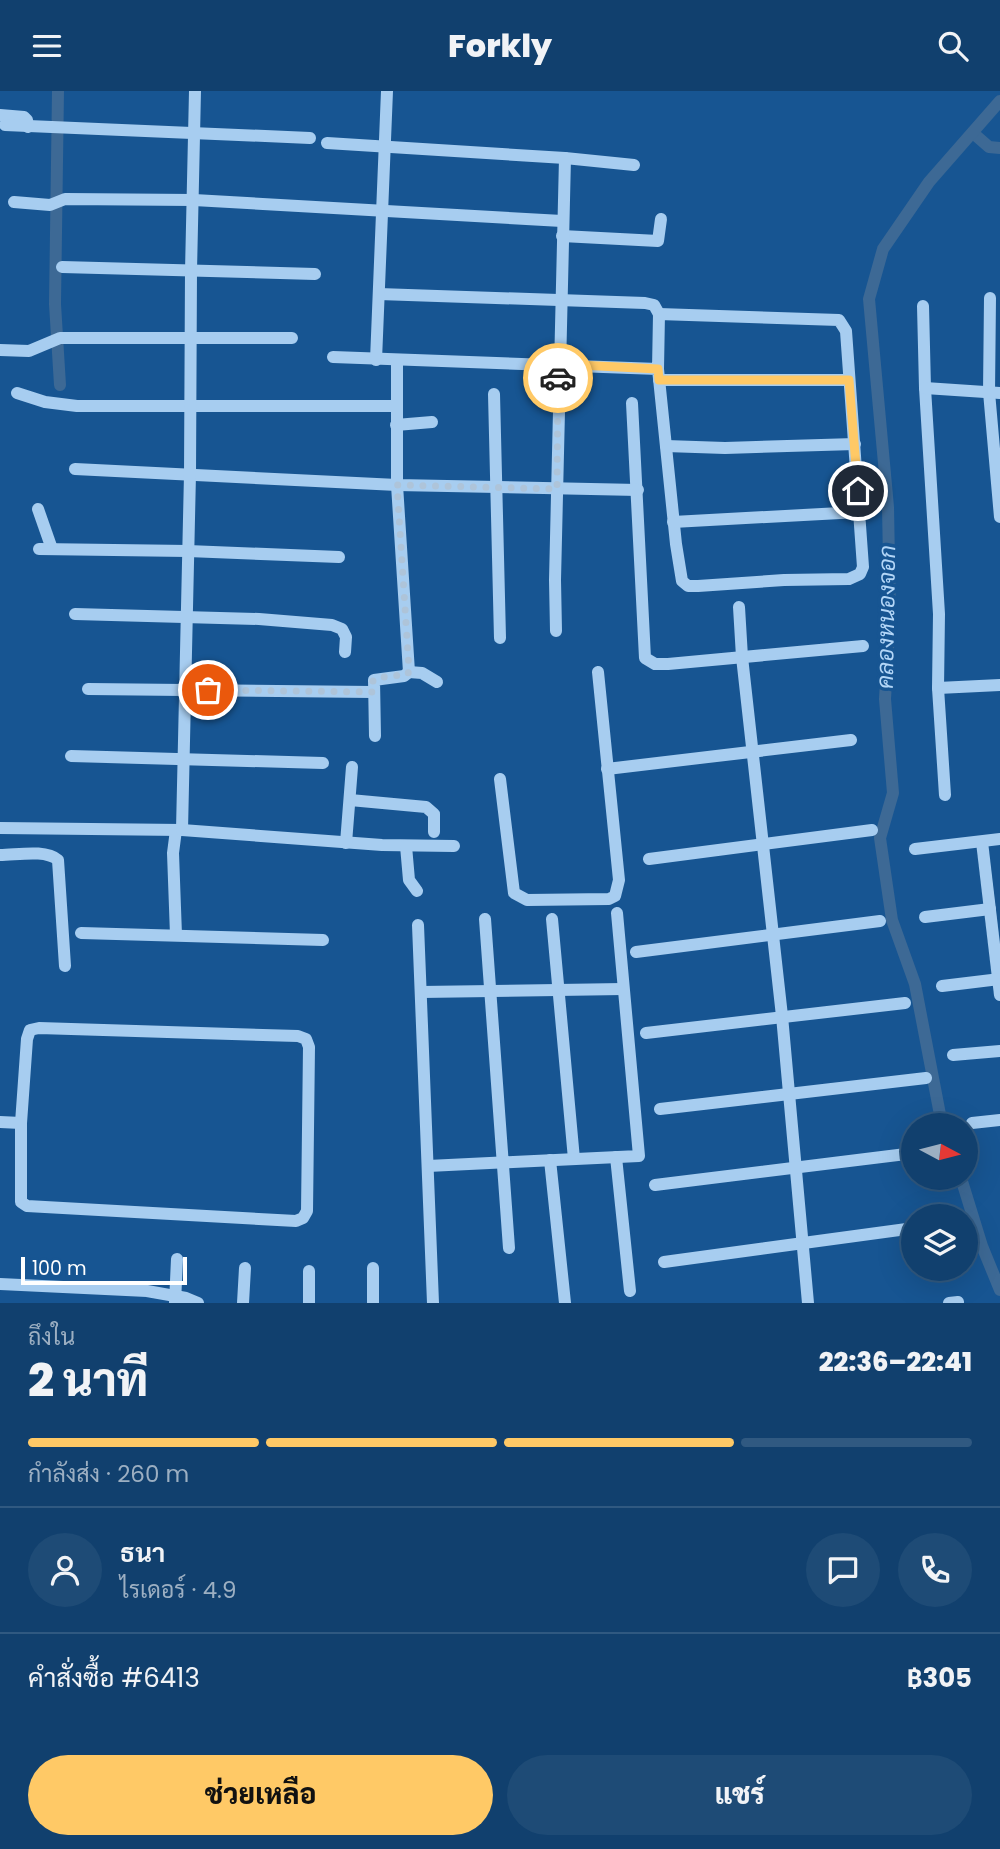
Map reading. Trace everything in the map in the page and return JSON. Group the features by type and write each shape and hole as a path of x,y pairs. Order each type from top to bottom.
{"street":[{"path":"176,935 173,853 179,830 185,690 195,91"},
{"path":"376,360 387,91"},
{"path":"2,120 24,117 28,127 310,138"},
{"path":"327,143 634,165"},
{"path":"556,631 554,588 565,158"},
{"path":"14,202 194,200 562,221"},
{"path":"562,236 658,241 661,219"},
{"path":"62,267 315,274"},
{"path":"379,294 560,299 653,305 659,314 659,375 673,521 682,581 688,586 849,579 860,574 863,567 846,331 839,320 659,314"},
{"path":"990,299 1000,517"},
{"path":"923,306 925,388 940,614 938,688 945,795"},
{"path":"0,350 29,351 55,340 292,338"},
{"path":"333,357 559,364 659,375 849,380"},
{"path":"397,361 397,485 409,672"},
{"path":"925,388 995,392"},
{"path":"17,393 45,402 77,407 396,406"},
{"path":"494,394 500,638"},
{"path":"632,403 645,658 655,664 668,664 863,646"},
{"path":"396,425 432,422"},
{"path":"666,446 725,448 855,444"},
{"path":"75,469 397,485 638,490"},
{"path":"38,509 45,549 339,557"},
{"path":"673,521 859,512"},
{"path":"739,607 741,657 774,934 808,1303"},
{"path":"75,614 259,619 331,625 342,629 346,636 345,652"},
{"path":"374,736 372,682 376,678 404,676 409,672 422,673 437,682"},
{"path":"500,779 514,893 527,900 609,899 617,892 619,880 598,672"},
{"path":"938,688 1000,685"},
{"path":"88,689 373,692"},
{"path":"607,769 851,740"},
{"path":"71,756 323,763"},
{"path":"346,843 352,767"},
{"path":"350,800 426,807 434,814 433,832"},
{"path":"0,828 179,830 346,843 454,846"},
{"path":"649,859 872,830"},
{"path":"915,849 1000,839"},
{"path":"982,842 1000,995"},
{"path":"407,846 409,880 417,891"},
{"path":"0,855 44,854 54,856 58,860 65,966"},
{"path":"925,917 990,909"},
{"path":"428,1166 639,1156 617,913"},
{"path":"485,919 509,1248"},
{"path":"552,919 574,1159"},
{"path":"636,952 880,921"},
{"path":"418,925 433,1303"},
{"path":"81,933 323,940"},
{"path":"942,986 999,979"},
{"path":"421,992 623,989"},
{"path":"646,1033 905,1003"},
{"path":"39,1028 298,1036 306,1039 309,1047 307,1211 303,1218 296,1220 26,1206 21,1202 21,1123 27,1039 30,1030 39,1028"},
{"path":"953,1055 1000,1051"},
{"path":"660,1109 926,1078"},
{"path":"978,1122 1000,1120"},
{"path":"0,1122 21,1123"},
{"path":"655,1185 901,1155"},
{"path":"616,1157 630,1291"},
{"path":"550,1160 565,1303"},
{"path":"664,1262 901,1230"},
{"path":"175,1300 177,1259"},
{"path":"243,1303 245,1268"},
{"path":"373,1268 373,1303"},
{"path":"309,1271 309,1303"},
{"path":"0,1284 147,1291 175,1300 198,1303"}],"waterway":[{"path":"58,91 55,304 60,385"},
{"name":"คลองหนองจอก","path":"940,1113 915,984 892,920 880,838 893,793 885,699 890,615 888,507 869,299 883,249 929,182 1000,101"},
{"path":"973,133 989,147 1000,148"},
{"name":"คลองหนองจอก","path":"965,1190 982,1246 1000,1290"}],"way so far":[{"path":"208,690 373,692 372,682 376,678 408,674 397,485 557,489 558,378"}],"route":[{"path":"558,378 559,364 658,369 659,380 849,380 858,491"}]}
